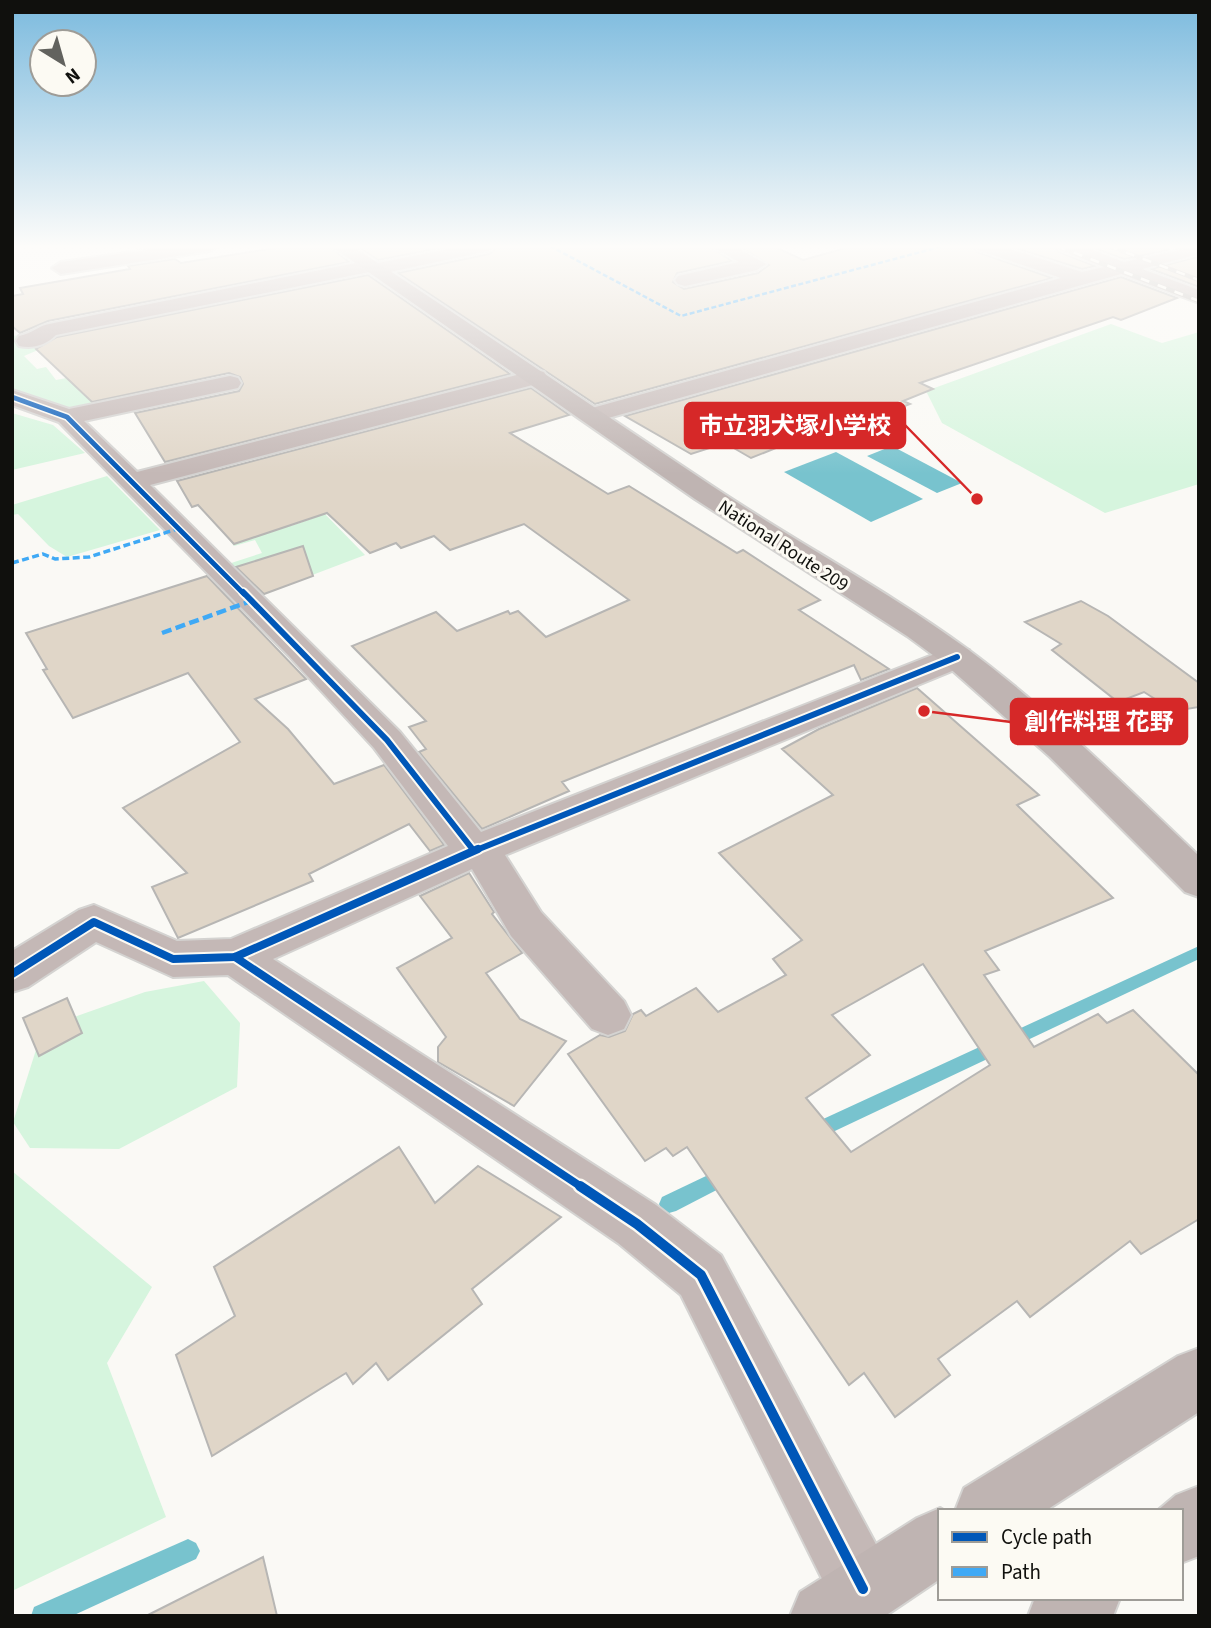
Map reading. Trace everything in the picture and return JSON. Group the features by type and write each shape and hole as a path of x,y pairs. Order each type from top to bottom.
{"highway":[{"name":"National Route 209","path":"455,322 704,494 918,629 957,657 1063,748 1199,881"},
{"path":"990,1509 1199,1377"},
{"path":"1183,1530 1199,1518"},
{"path":"844,1602 938,1542"},
{"path":"1062,1616 1084,1600"}],"street":[{"path":"27,341 41,338 49,330 86,322"},
{"path":"593,415 924,322"},
{"path":"131,482 536,377"},
{"path":"67,417 230,383"},
{"path":"15,401 67,417 300,649 387,740 477,850 526,924 608,1015"},
{"path":"12,974 94,922 173,959 235,957 477,850 957,657"},
{"path":"235,957 637,1224 701,1275 844,1602"}],"green space":[{"path":"1111,324 1162,343 1199,332 1199,484 1105,513 942,423 926,391"},
{"path":"20,335 35,344 38,350 24,356 37,369 46,367 56,380 92,373 132,380 125,401 74,413 12,393 12,336"},
{"path":"12,413 53,425 85,453 12,470"},
{"path":"107,476 160,530 67,557 49,546 18,514 12,515 12,505"},
{"path":"265,501 291,526 325,514 365,555 257,596 222,566 262,553 255,540 234,546 212,517"},
{"path":"204,981 240,1023 237,1087 119,1149 30,1148 13,1122 43,1028 145,992"},
{"path":"12,1171 152,1287 107,1363 166,1517 12,1591"}],"water":[{"path":"892,446 962,483 937,493 867,456"},
{"path":"836,452 923,499 871,522 784,472"}],"building":[{"path":"12,322 46,322 20,333 12,326"},
{"path":"132,322 435,322 510,374 165,462 135,413 239,391 243,384 240,377 229,373 92,402 36,349 57,337"},
{"path":"472,322 893,322 595,404"},
{"path":"961,322 1098,322 920,383 933,389 903,401 910,404 813,442 798,439 751,458 725,443 691,454 625,416"},
{"path":"531,388 569,415 510,433 608,494 629,486 737,553 743,550 820,600 799,610 889,669 861,680 854,665 562,782 569,791 482,829 419,752 426,749 409,727 426,721 352,646 436,612 457,631 508,611 510,614 518,611 546,637 629,600 524,524 450,550 434,536 401,548 396,543 370,553 327,513 234,544 198,505 192,507 177,481"},
{"path":"303,546 313,576 264,594 236,567"},
{"path":"207,576 306,679 255,699 288,729 334,784 384,765 444,845 430,851 409,824 309,874 313,881 178,938 152,887 187,873 123,808 240,742 188,673 73,718 43,670 47,669 26,633"},
{"path":"1081,601 1108,616 1199,683 1199,707 1174,711 1144,692 1118,702 1052,650 1061,644 1025,622"},
{"path":"917,688 1039,795 1017,805 1113,898 985,951 999,970 984,975 1034,1047 1098,1014 1107,1023 1133,1010 1199,1075 1199,1219 1141,1254 1130,1241 1030,1317 1017,1301 938,1359 950,1375 895,1417 864,1373 849,1385 687,1147 673,1156 666,1148 645,1161 568,1054 600,1035 609,1037 625,1031 633,1014 641,1010 646,1016 696,988 718,1012 786,975 773,959 802,940 719,853 833,795 782,749 819,729","holes":["923,964 990,1065 851,1152 806,1098 870,1055 832,1015"]},
{"path":"469,873 494,912 492,914 522,953 486,973 520,1019 566,1041 514,1106 438,1062 438,1047 446,1037 397,968 452,938 420,896"},
{"path":"67,998 82,1033 39,1056 23,1018"},
{"path":"399,1147 435,1203 478,1166 561,1217 472,1289 482,1304 388,1380 376,1363 353,1384 346,1373 212,1456 176,1355 235,1316 214,1267"},
{"path":"263,1557 277,1616 146,1616"}],"waterway":[{"path":"814,1132 1199,952"},
{"path":"669,1204 727,1175"},
{"path":"43,1616 188,1551"}],"marked path":[{"path":"12,563 43,554 55,559 89,557 177,529"},
{"path":"162,633 251,601"}],"cycle path":[{"path":"12,397 67,417 300,649 387,740 474,851"},
{"path":"12,974 94,922 173,959 235,957 474,851 957,657"},
{"path":"235,957 637,1224 701,1275 863,1589"}],"place":[{"name":"市立羽犬塚小学校","path":"977,499"},
{"name":"創作料理 花野","path":"924,711"}]}
